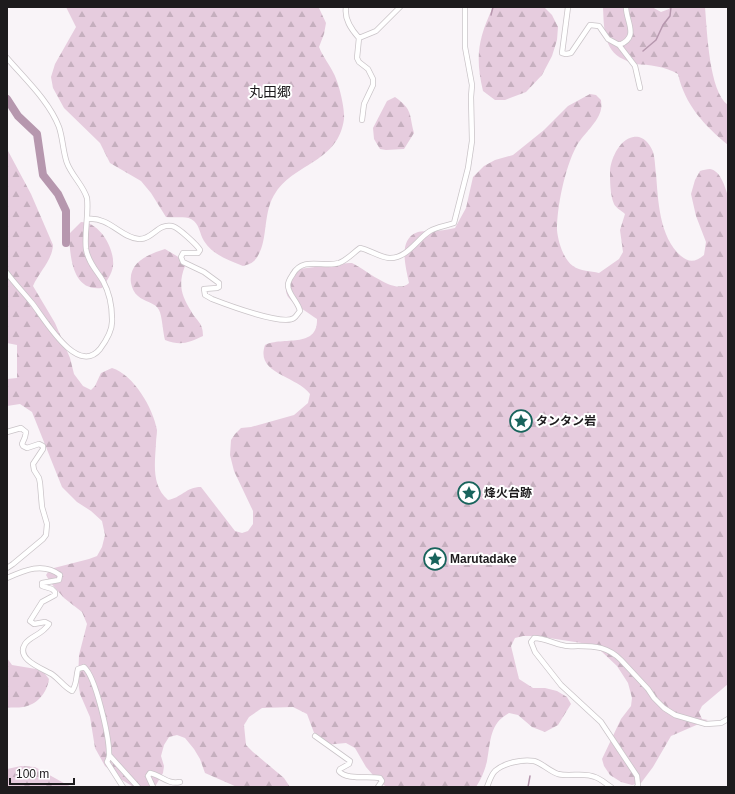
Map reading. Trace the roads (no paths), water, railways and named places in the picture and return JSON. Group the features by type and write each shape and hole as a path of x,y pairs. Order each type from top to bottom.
{"street":[{"path":"346,7 345,14 348,22 354,33 359,38"},
{"path":"359,38 376,32 400,7"},
{"path":"88,219 100,219 137,239 146,239 160,228 174,226 196,244 200,250 198,253 183,253 181,257 184,262 204,272 219,283 219,287 217,288 204,289 205,295 212,299 276,319 288,320 294,318 300,310 288,284 296,269 300,266 308,264 340,263 360,248 382,257 397,257 413,247 431,231 454,224 468,168 472,141 472,86 465,46 465,7"},
{"path":"568,7 562,53 571,53 590,25 599,26 608,39 619,45 635,66 640,88"},
{"path":"619,45 629,40 631,34 626,7"},
{"path":"359,38 357,58 359,62 368,69 373,79 373,85 364,104 362,120"},
{"path":"7,58 20,72 51,112 59,128 71,173 84,190 87,198 88,219 86,250 93,267 107,288 112,320 110,333 100,349 94,354 86,357 67,348 54,334 31,302 7,273"},
{"path":"7,432 21,428 26,432 22,444 23,446 27,448 39,444 44,449 33,464 34,470 39,478 42,508 47,524 46,535 43,539 7,568"},
{"path":"7,578 35,568 53,570 60,575 59,580 42,583 42,586 52,589 55,592 55,596 42,602 30,621 34,624 45,622 48,624 46,629 39,635 27,641 24,646 24,653 32,664 52,674 66,688 72,691 75,686 78,669 84,667 87,669 99,702 110,756 138,787"},
{"path":"637,787 637,776 601,722 564,688 534,652 531,642 534,638 539,638 562,645 605,648 615,654 664,708 675,715 706,724 721,723 728,719"},
{"path":"315,736 350,761 349,764 340,769 339,771 341,774 347,776 380,778 382,781 378,787"},
{"path":"110,756 107,762 123,787"},
{"path":"487,787 494,772 498,769 518,761 527,761 535,762 556,773 566,776 585,775 595,777 611,787"},
{"path":"153,787 148,776 150,773 175,784 180,782"}],"waterway":[{"path":"491,15 493,7"},
{"path":"643,51 656,40 663,25 670,16 671,7"},
{"path":"7,99 18,116 37,134 43,175 58,194 66,211 66,243"},
{"path":"528,787 530,776"}],"place":[{"name":"タンタン岩","path":"521,421"},
{"name":"烽火台跡","path":"469,493"},
{"name":"Marutadake","path":"435,559"}],"district":[{"name":"丸田郷","path":"270,92"}]}
